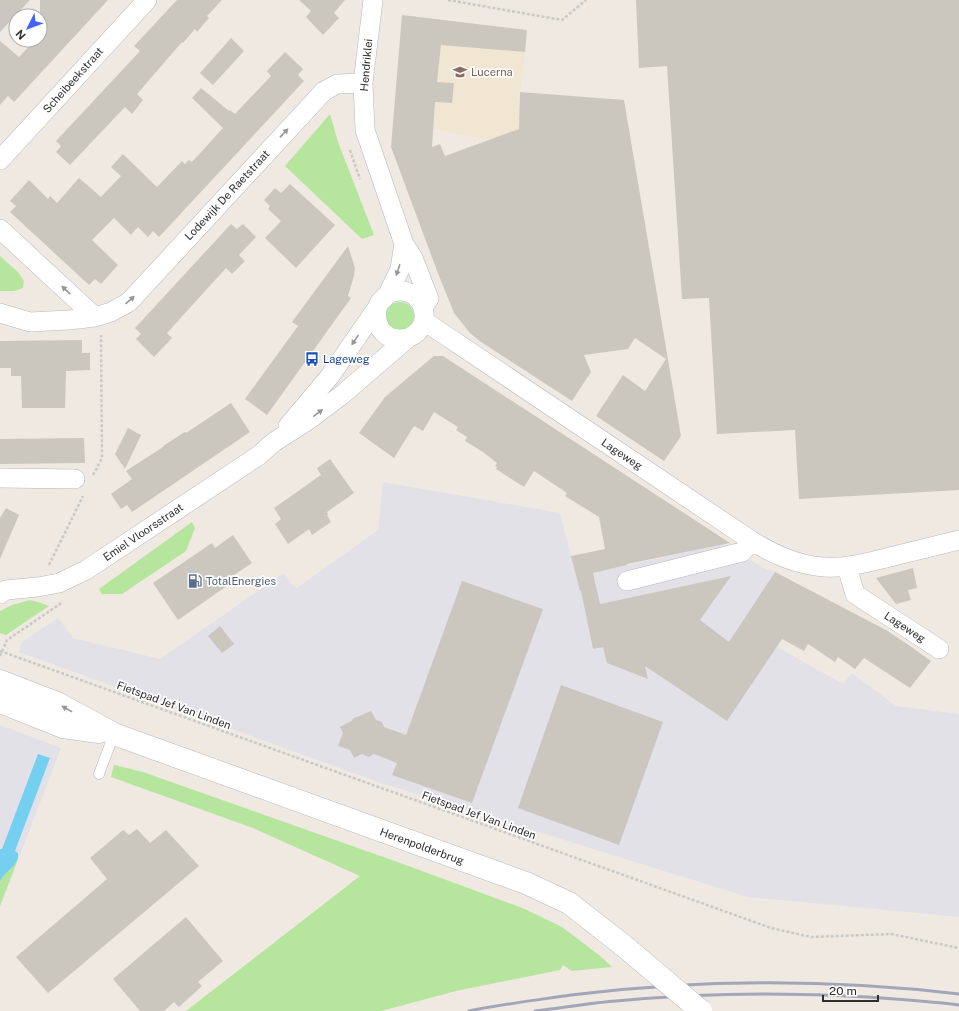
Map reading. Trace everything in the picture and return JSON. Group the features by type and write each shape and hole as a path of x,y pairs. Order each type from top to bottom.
{"street":[{"name":"Scheibeekstraat","path":"0,160 147,0"},
{"name":"Hendriklei","path":"373,0 363,83 365,130 404,244"},
{"name":"Lodewijk De Raetstraat","path":"0,313 30,322 69,320 95,317 111,312 129,302 324,91 337,84 363,83"},
{"path":"0,229 95,317"},
{"path":"404,244 413,258 429,298 423,313"},
{"name":"Emiel Vloorsstraat","path":"0,594 6,590 58,584 86,570 258,456 274,442 330,376 382,301 400,269 404,244"},
{"path":"408,338 397,340 388,336 379,327 376,321 376,314 382,301 398,291 404,291 415,296 420,301 423,313"},
{"name":"Emiel Vloorsstraat","path":"274,442 310,419 338,398 408,338 416,334 421,328 423,313"},
{"name":"Lageweg","path":"423,313 752,542 772,553 805,564 824,567 847,567 959,540"},
{"path":"0,478 83,484"},
{"path":"627,581 742,552 752,542"},
{"name":"Lageweg","path":"847,567 855,594 938,649"},
{"name":"Herenpolderbrug","path":"0,681 57,703 114,734 526,883 569,903 624,946 701,1011"},
{"name":"Herenpolderbrug","path":"0,702 63,726 114,734"}],"lane":[{"path":"98,774 114,734"}],"path":[{"path":"448,0 562,20 586,0"},
{"path":"353,159 361,180"},
{"path":"38,587 46,572 83,484 102,458 101,333 95,317"},
{"path":"0,656 1,651"},
{"name":"Fietspad Jef Van Linden","path":"1,651 771,928 811,937 891,934 959,948"}],"shaded area":[{"name":"Lucerna","path":"400,42 525,52 518,124 521,136 502,135 490,140 433,129 392,127"},
{"path":"383,482 560,513 580,591 596,588 592,573 723,544 769,571 770,569 789,579 761,627 782,639 777,647 843,684 852,673 896,706 959,714 959,917 748,897 381,783 19,652 22,642 58,618 73,638 160,659 284,573 293,586 297,588 378,530"},
{"path":"0,725 61,748 0,907"}],"green space":[{"path":"330,114 338,142 374,235 362,239 285,166"},
{"path":"0,256 18,272 24,281 23,288 14,291 0,291"},
{"path":"400,302 410,306 414,316 410,326 400,330 390,326 386,316 390,306"},
{"path":"192,522 195,528 186,551 122,594 102,594 99,589"},
{"path":"30,600 49,606 6,635 0,633 0,611 12,605"},
{"path":"114,765 143,772 525,909 562,927 599,955 612,967 572,971 563,965 560,970 456,991 381,1011 186,1011 360,876 253,828 111,777"},
{"path":"0,853 18,853 18,859 0,906"}],"water":[{"path":"38,754 50,758 15,851 18,853 18,858 0,881 0,849 2,849"}],"building":[{"path":"0,0 30,0 22,8 8,8 8,23 0,32"},
{"path":"40,0 108,0 14,102 8,96 0,105 0,41 19,57 27,48 48,48 48,8 40,8"},
{"path":"177,0 222,0 207,16 209,18 197,32 195,29 183,43 182,42 137,94 143,100 132,114 125,107 70,165 56,152 61,146 56,141 140,51 134,46"},
{"path":"299,0 345,0 334,13 339,18 323,35 306,17 311,11"},
{"path":"636,0 959,0 959,490 799,499 795,430 717,434 709,298 682,299 667,66 639,68"},
{"path":"402,15 527,30 525,52 441,45 437,82 454,83 452,103 435,102 432,147 440,144 445,156 519,129 520,92 624,100 681,436 664,461 596,416 623,375 645,391 666,359 635,338 628,349 584,355 591,372 572,401 481,342 470,333 454,313 391,147"},
{"path":"231,38 244,51 213,85 200,73"},
{"path":"285,52 303,69 298,75 304,81 159,237 153,231 148,237 138,227 131,235 114,218 92,240 118,265 101,284 95,279 89,285 10,212 16,206 10,201 29,180 48,199 50,196 57,203 79,178 101,197 121,176 111,167 123,154 157,187 182,161 185,164 189,160 192,162 223,128 192,98 201,88 229,111 230,110 235,114 271,76 267,71"},
{"path":"290,184 335,225 296,268 265,238 281,221 268,209 270,206 264,200 275,188 281,193"},
{"path":"231,224 237,229 243,224 256,237 239,255 245,261 232,274 226,268 167,333 172,338 154,357 136,339 141,334 135,328"},
{"path":"348,246 355,268 348,296 351,298 267,415 245,399 298,326 292,322"},
{"path":"82,340 82,353 90,353 90,370 66,371 65,408 22,408 21,376 11,376 11,368 0,368 0,341"},
{"path":"434,356 443,356 730,543 627,564 593,573 600,604 731,576 700,620 729,642 775,572 886,630 931,661 910,688 864,658 855,669 838,657 835,662 808,644 804,651 782,639 727,721 645,666 648,679 607,663 603,647 593,649 581,591 571,556 605,549 599,517 565,496 567,493 534,471 524,487 496,469 497,467 495,466 497,463 465,441 467,437 456,430 458,427 434,412 423,431 414,426 394,458 359,433 385,397"},
{"path":"231,403 250,432 132,512 127,505 121,509 111,494 132,479 126,471"},
{"path":"128,428 141,435 125,469 115,454"},
{"path":"84,438 85,463 0,464 0,439"},
{"path":"330,459 354,493 327,512 331,522 312,535 309,529 288,544 275,524 281,519 274,508 321,475 317,468"},
{"path":"6,508 19,515 0,559 0,518"},
{"name":"TotalEnergies","path":"233,535 252,563 234,575 237,579 178,620 153,583 212,543 215,548"},
{"path":"913,568 917,588 908,590 911,600 896,604 876,578"},
{"path":"462,581 543,609 472,803 392,775 397,763 374,754 369,757 362,754 354,758 350,750 338,746 343,733 340,727 353,720 352,719 371,711 376,720 382,722 384,727 406,735"},
{"path":"220,626 234,644 222,653 208,636"},
{"path":"561,685 663,722 619,845 518,808"},
{"path":"137,829 150,843 166,830 199,866 48,993 16,957 107,879 90,858 123,830 129,835"},
{"path":"186,917 223,961 198,982 202,986 179,1007 174,1002 164,1011 140,1011 113,979"}],"railway":[{"path":"469,1011 571,995 668,986 717,984 765,983 863,986 959,994"},
{"path":"535,1011 648,998 742,994 837,995 914,1000 959,1005"}],"place":[{"name":"Lucerna","path":"460,72"},
{"name":"Lageweg","path":"312,359"},
{"name":"TotalEnergies","path":"195,581"}]}
